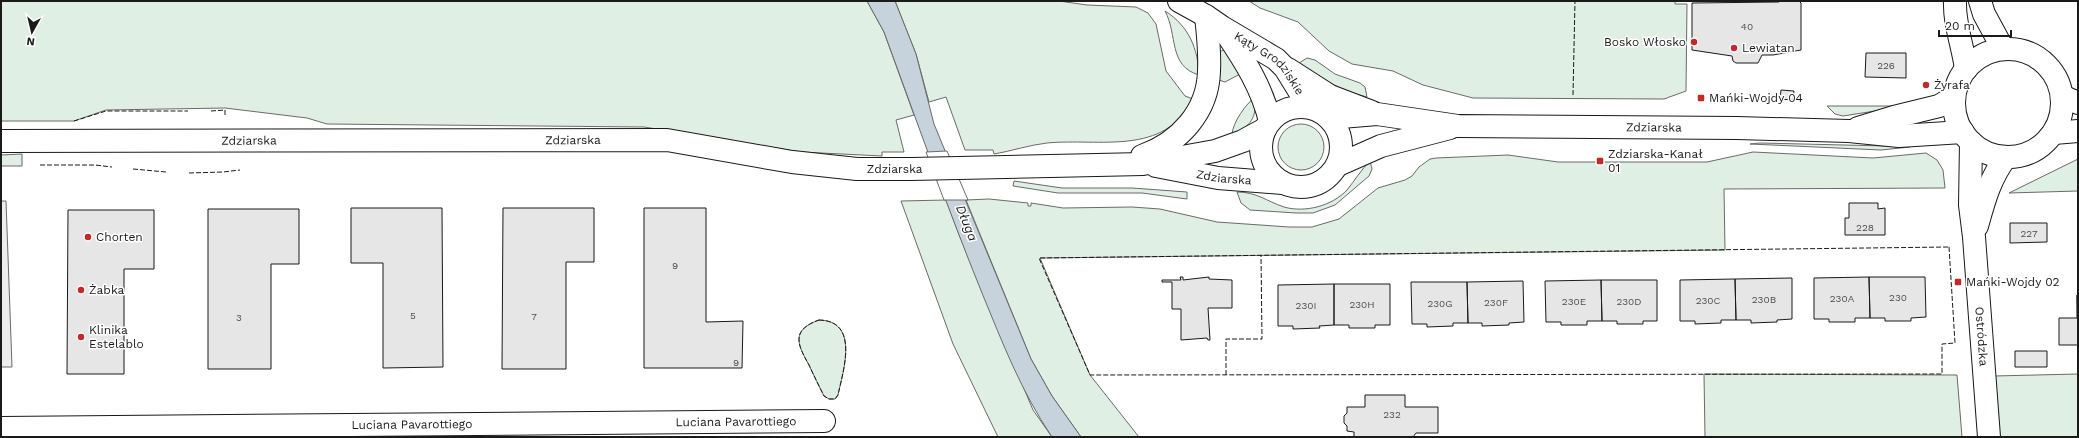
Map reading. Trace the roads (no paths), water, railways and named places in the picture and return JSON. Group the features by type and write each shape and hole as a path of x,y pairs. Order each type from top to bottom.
{"street":[{"name":"Kąty Grodziskie","path":"1179,1 1276,59 1285,68 1309,107"},
{"path":"1956,1 1958,28 1966,69"},
{"path":"1980,1 1984,14 2003,49"},
{"name":"Kąty Grodziskie","path":"1214,21 1247,63 1263,98 1267,125"},
{"path":"1116,164 1158,150 1174,140 1194,118 1205,95 1208,82 1214,21"},
{"path":"2003,49 2015,49 2037,57 2054,74 2070,99 2062,109 2060,121 2054,133 2038,149 2028,154 2006,157 1993,155 1967,137 1957,121 1954,98 1957,86 1966,69 1976,59 1989,52 2003,49"},
{"path":"1285,68 1330,96 1377,114"},
{"name":"Zdziarska","path":"1849,131 1894,117 1939,106 1954,98"},
{"path":"1309,107 1320,111 1329,118 1337,128 1342,140 1342,153 1338,165 1330,176 1313,185 1294,187 1282,183 1272,175 1263,159 1261,140 1267,125 1278,114 1288,109 1309,107"},
{"name":"Zdziarska","path":"1329,118 1377,114 1458,126 1737,128 1849,131 1900,136 1967,137"},
{"name":"Zdziarska","path":"1,141 667,140 798,163 857,169 911,169 1143,164 1215,151 1243,141 1267,125"},
{"name":"Zdziarska","path":"1338,165 1380,146 1458,126"},
{"path":"2054,133 2078,131"},
{"name":"Ostródzka","path":"1967,137 1970,205 1974,237 1989,437"},
{"name":"Ostródzka","path":"1974,237 1987,190 1996,170 2006,157"},
{"name":"Zdziarska","path":"1143,164 1218,178 1282,183"},
{"name":"Luciana Pavarottiego","path":"1,428 824,421"}],"water":[{"name":"Długa","path":"867,1 895,1 916,54 934,124 1031,359 1052,396 1081,437 1052,437 1022,385 1005,349 969,261 884,32"}],"place":[{"name":"Bosko Włosko","path":"1694,42"},
{"name":"Lewiatan","path":"1734,48"},
{"name":"Żyrafa","path":"1926,85"},
{"name":"Mańki-Wojdy 04","path":"1701,98"},
{"name":"Zdziarska-Kanał 01","path":"1600,161"},
{"name":"Chorten","path":"88,237"},
{"name":"Mańki-Wojdy 02","path":"1958,282"},
{"name":"Żabka","path":"81,290"},
{"name":"Klinika Estelablo","path":"81,337"}]}
